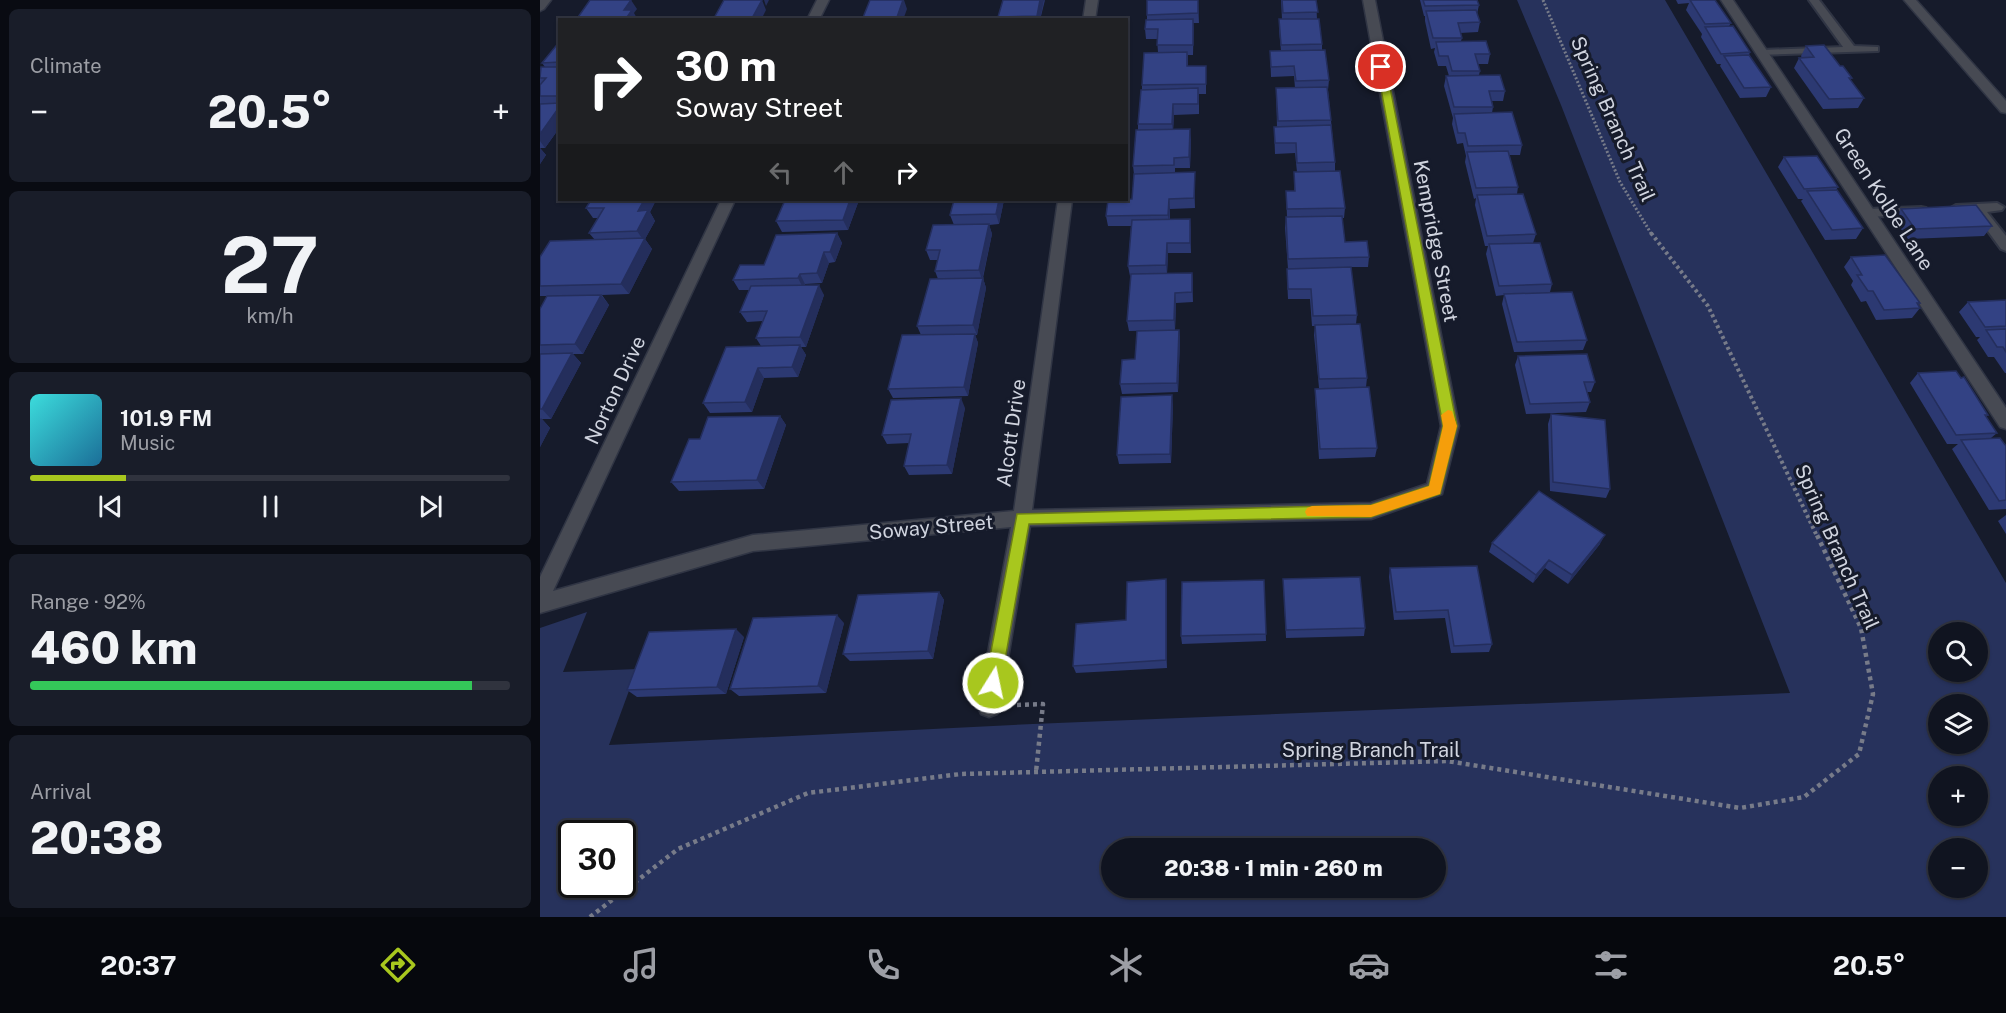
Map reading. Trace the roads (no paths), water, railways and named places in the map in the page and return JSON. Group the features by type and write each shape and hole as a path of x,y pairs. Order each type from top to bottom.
{"street":[{"path":"540,7 545,0"},
{"path":"814,18 823,0"},
{"path":"1089,18 1092,0"},
{"name":"Kempridge Street","path":"1368,0 1450,426 1435,489"},
{"name":"Green Kolbe Lane","path":"1727,0 2006,422"},
{"path":"1910,0 2006,109"},
{"name":"Norton Drive","path":"540,598 728,201"},
{"name":"Alcott Drive","path":"989,707 1022,519 1065,201"},
{"name":"Soway Street","path":"540,604 753,543 1022,519 1371,511 1435,489"}],"lane":[{"path":"1814,0 1851,50"},
{"path":"1762,53 1874,49"},
{"path":"1868,213 1997,207"},
{"path":"1977,208 2006,246"}]}
